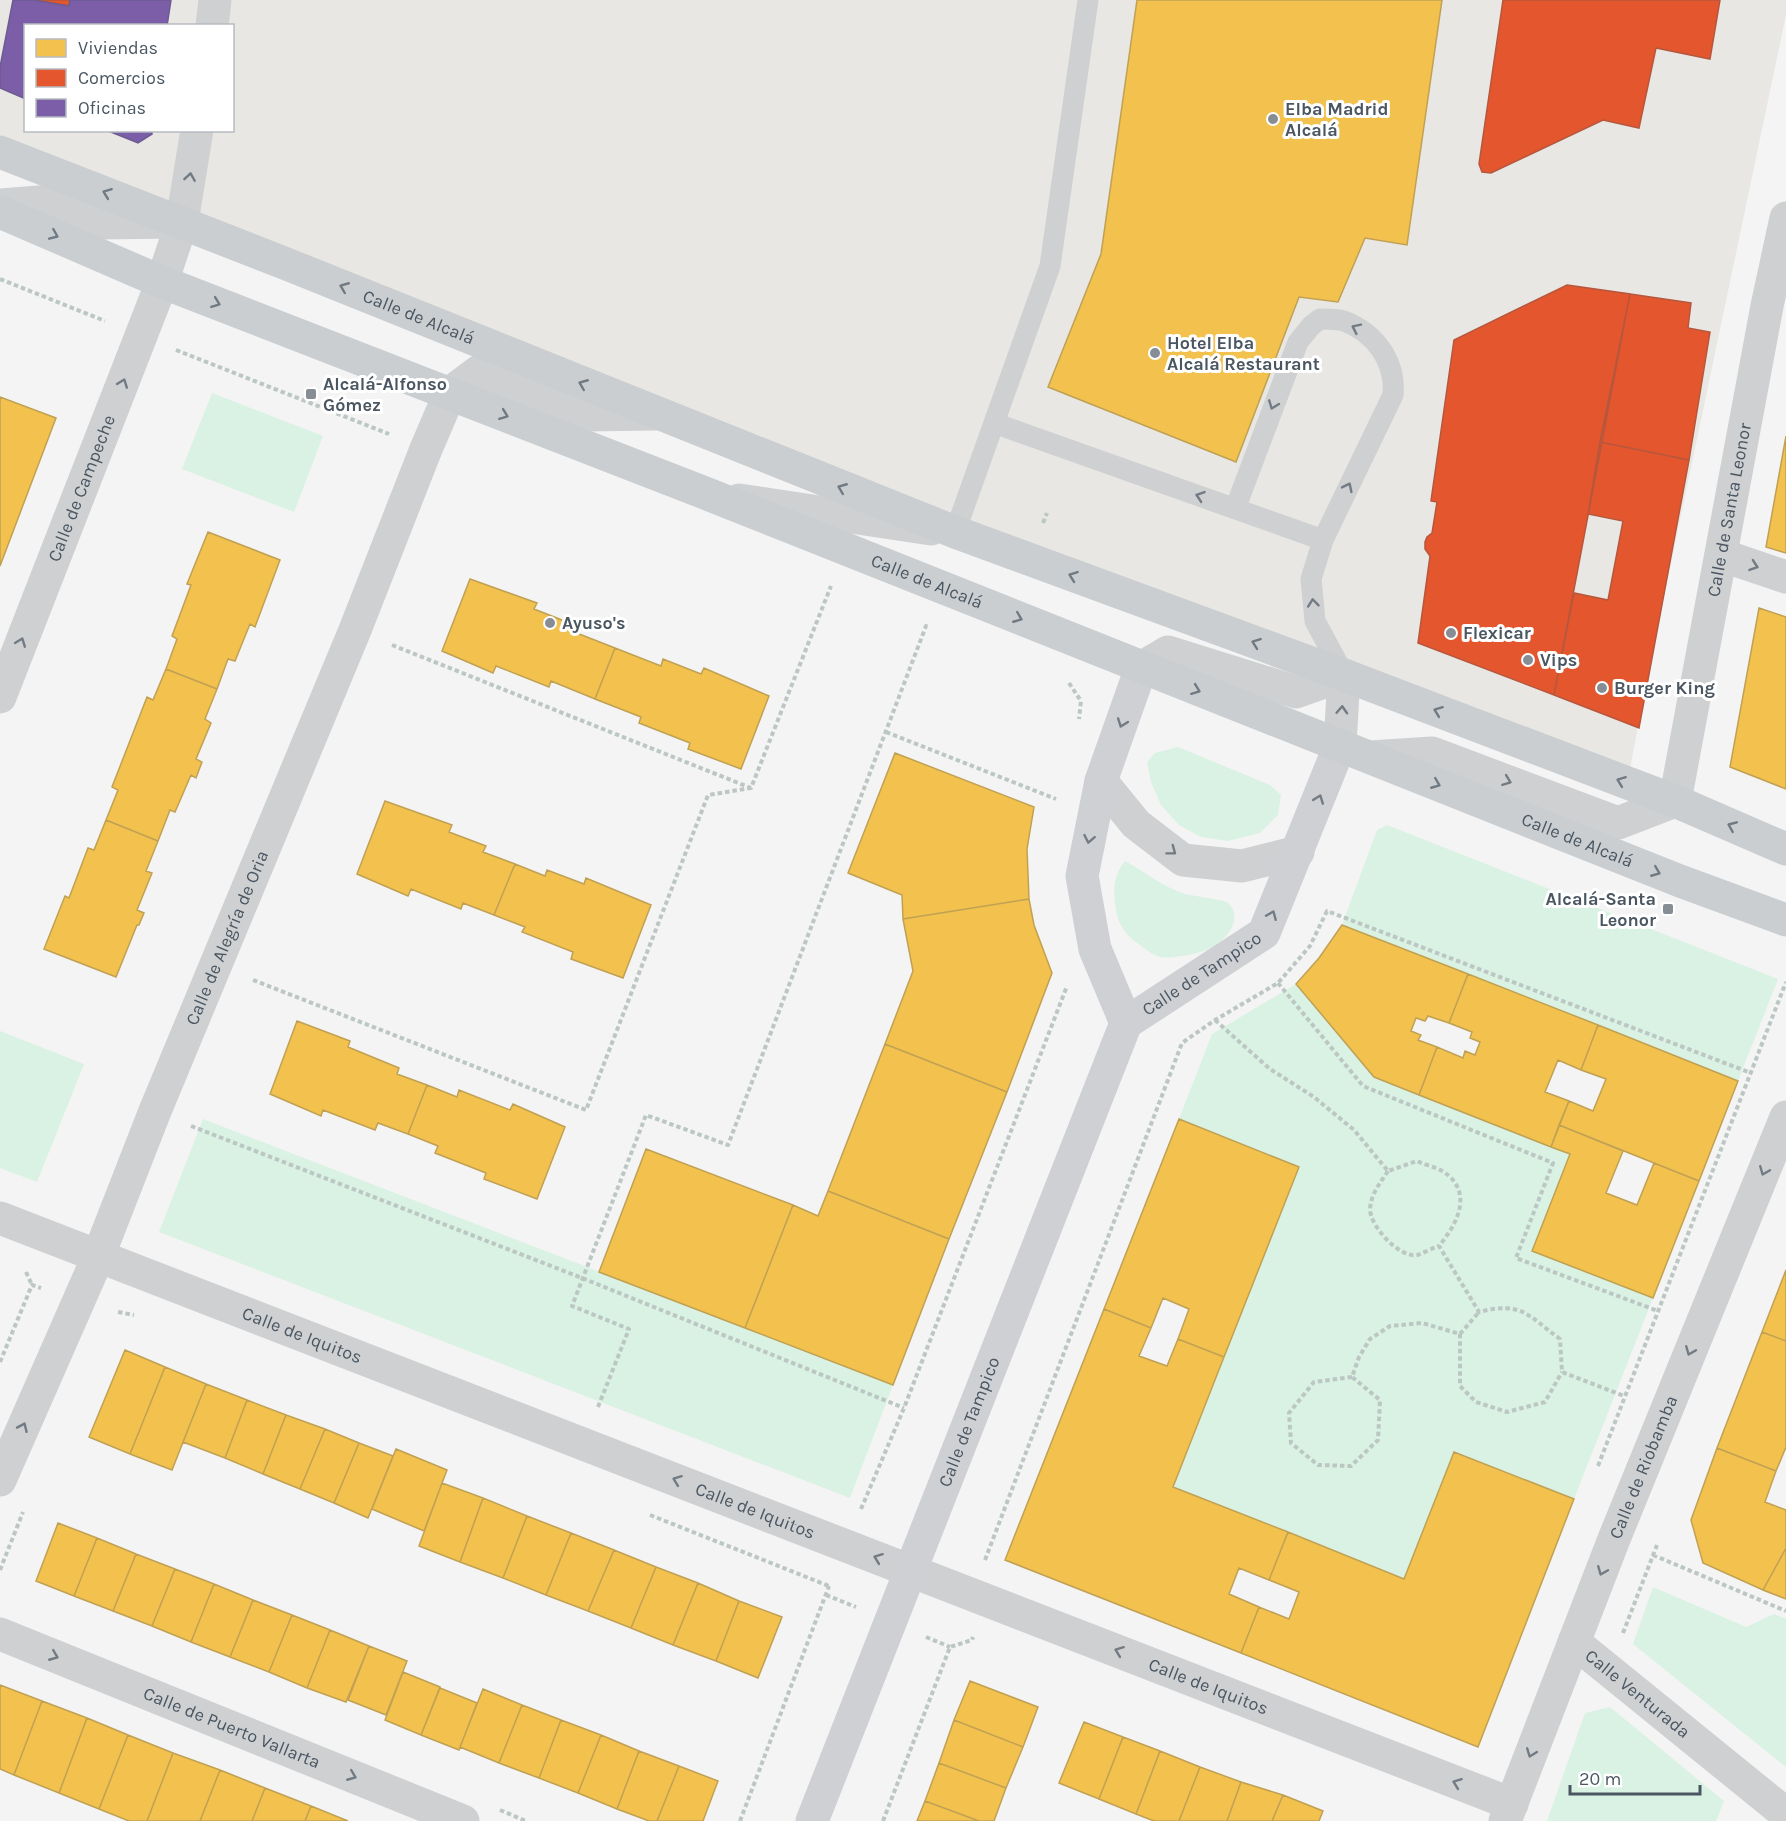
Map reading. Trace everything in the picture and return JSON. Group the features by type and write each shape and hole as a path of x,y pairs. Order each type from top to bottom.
{"main road":[{"name":"Calle de Alcalá","path":"0,152 182,222 955,532 1344,675 1675,801 1786,849"},
{"name":"Calle de Alcalá","path":"0,212 162,282 710,495 1680,881 1786,920"}],"street":[{"path":"212,24 215,0"},
{"path":"162,282 182,222 197,132"},
{"name":"Calle de Alcalá","path":"0,205 39,202 96,223 182,222"},
{"name":"Calle de Santa Leonor","path":"1675,801 1722,555 1777,308 1786,218"},
{"name":"Calle de Campeche","path":"0,697 162,282"},
{"name":"Calle de Alcalá","path":"450,393 478,372 584,415 656,414"},
{"name":"Calle de Alegría de Oria","path":"0,1480 98,1257 155,1111 355,630 450,393"},
{"name":"Calle de Alcalá","path":"710,495 955,532"},
{"path":"1722,555 1786,577"},
{"path":"1141,668 1168,652 1296,692 1344,675 1340,745"},
{"name":"Calle de Tampico","path":"1126,1023 1095,949 1082,876 1101,781 1141,668"},
{"name":"Calle de Tampico","path":"812,1821 1126,1023 1264,933 1340,745"},
{"name":"Calle de Alcalá","path":"1370,757 1432,753 1618,823 1675,801"},
{"path":"1101,781 1136,824 1183,860 1242,866 1298,852"},
{"name":"Calle de Riobamba","path":"1509,1813 1574,1642 1786,1117"},
{"name":"Calle de Iquitos","path":"0,1218 986,1600 1509,1813"},
{"name":"Calle de Puerto Vallarta","path":"0,1634 464,1821"},
{"name":"Calle Venturada","path":"1574,1642 1786,1814"}],"lane":[{"path":"955,532 1050,266 1088,0"},
{"path":"1235,509 1298,342 1320,319 1342,321 1368,333 1383,353 1394,380 1393,395 1323,540 1311,579 1315,621 1344,675"},
{"path":"994,423 1323,540"}],"path":[{"path":"0,279 426,449"},
{"path":"751,788 845,549"},
{"path":"596,1410 629,1329 572,1306 646,1115 728,1145 926,626 937,631"},
{"path":"355,630 751,788"},
{"path":"1062,680 1071,684 1081,701 1078,729"},
{"path":"886,732 1056,799"},
{"path":"215,966 586,1110 708,795 751,788"},
{"path":"1054,807 1060,789"},
{"path":"985,1560 1182,1043 1215,1020 1278,983 1310,946 1327,911 1752,1073"},
{"path":"740,1821 846,1546 904,1408 1069,980"},
{"path":"1596,1472 1786,982"},
{"path":"1278,983 1363,1086 1554,1163 1516,1258 1658,1311"},
{"path":"1215,1020 1270,1069 1314,1097 1354,1130 1388,1172"},
{"path":"155,1111 582,1278 904,1408"},
{"path":"1417,1161 1444,1172 1458,1188 1461,1208 1453,1229 1439,1245 1416,1255 1400,1251 1382,1235 1370,1211 1374,1193 1388,1172 1417,1161"},
{"path":"1439,1245 1479,1312"},
{"path":"1497,1307 1519,1308 1560,1339 1562,1372 1545,1402 1507,1412 1476,1402 1460,1386 1460,1334 1479,1312 1497,1307"},
{"path":"1352,1377 1359,1357 1370,1339 1390,1326 1422,1323 1460,1334"},
{"path":"1562,1372 1624,1396"},
{"path":"1352,1377 1380,1400 1378,1440 1351,1466 1318,1466 1291,1443 1289,1413 1314,1382 1352,1377"},
{"path":"882,1821 950,1647 972,1640 996,1577 985,1560 924,1536"},
{"path":"1653,1555 1786,1611"}],"shaded area":[{"path":"0,0 1786,0 1786,15 1650,663 1629,774 0,152"}],"green space":[{"path":"212,393 323,436 294,512 182,469"},
{"path":"1178,747 1270,785 1281,795 1278,815 1260,833 1228,841 1201,837 1179,825 1161,805 1151,782 1147,762 1155,753"},
{"path":"1387,825 1778,979 1738,1081 1342,925 1377,830"},
{"path":"1125,861 1176,891 1228,903 1233,909 1234,923 1227,936 1209,949 1177,957 1157,956 1135,942 1121,925 1114,896 1118,872"},
{"path":"1296,984 1374,1077 1570,1154 1532,1251 1653,1298 1574,1499 1454,1452 1404,1579 1173,1487 1299,1168 1179,1119 1212,1034"},
{"path":"0,1031 84,1064 37,1182 0,1168"},
{"path":"203,1119 893,1385 850,1498 159,1232"},
{"path":"1653,1587 1746,1627 1774,1614 1786,1619 1786,1767 1633,1644"},
{"path":"1610,1707 1724,1801 1716,1821 1547,1821 1585,1713"}],"building: Viviendas":[{"name":"Elba Madrid Alcalá","path":"1137,0 1442,0 1407,245 1365,238 1338,302 1299,297 1236,462 1048,387 1101,254"},
{"path":"0,397 56,418 0,566"},
{"path":"1786,436 1786,553 1766,547"},
{"path":"208,532 280,560 255,627 250,624 235,661 228,659 217,689 166,669 177,639 172,636 191,585 187,584"},
{"path":"470,579 537,603 534,609 572,624 569,630 615,648 595,699 551,681 549,687 496,666 493,673 442,651"},
{"path":"1759,608 1786,617 1786,789 1730,767"},
{"path":"615,648 661,666 663,659 701,674 704,668 769,696 741,769 688,749 690,743 639,723 641,717 595,699"},
{"path":"166,669 217,689 205,719 211,723 196,759 202,762 196,778 191,775 175,812 170,810 158,841 106,820 118,790 112,787 147,697 153,700"},
{"path":"895,753 1034,807 1027,849 1029,899 903,919 902,895 848,873"},
{"path":"385,801 452,825 449,832 486,846 483,852 515,864 494,915 463,903 461,909 411,889 408,896 357,874"},
{"path":"106,820 158,841 146,871 152,873 137,910 144,913 116,977 44,949 65,896 69,898 88,848 94,850"},
{"path":"515,864 545,876 547,870 584,884 586,878 651,905 623,978 571,959 573,952 522,932 525,927 494,915"},
{"path":"1029,899 1034,925 1052,973 1007,1092 885,1044 913,971 903,919"},
{"path":"1342,925 1468,974 1449,1023 1428,1016 1425,1021 1416,1018 1411,1031 1421,1035 1418,1040 1437,1047 1419,1095 1374,1077 1296,984 1319,958"},
{"path":"1468,974 1598,1025 1581,1070 1558,1060 1545,1092 1569,1101 1551,1147 1419,1095 1437,1047 1463,1058 1465,1051 1475,1055 1480,1042 1470,1038 1472,1032 1449,1023"},
{"path":"297,1021 350,1041 348,1047 399,1068 397,1074 427,1085 408,1134 378,1123 375,1130 323,1110 321,1116 270,1094"},
{"path":"1598,1025 1738,1081 1699,1181 1559,1125 1569,1101 1593,1111 1606,1079 1581,1070"},
{"path":"885,1044 1007,1092 949,1239 828,1191"},
{"path":"427,1085 457,1097 459,1090 510,1110 513,1104 565,1127 537,1199 484,1179 486,1173 435,1153 438,1146 408,1134"},
{"path":"1179,1119 1299,1167 1224,1357 1178,1339 1189,1309 1163,1298 1151,1328 1104,1309"},
{"path":"1559,1125 1623,1151 1606,1193 1637,1205 1654,1163 1699,1181 1653,1298 1532,1251 1570,1154 1551,1147"},
{"path":"646,1149 793,1205 745,1328 599,1272"},
{"path":"828,1191 949,1239 893,1385 745,1328 793,1205 818,1216"},
{"path":"1786,1270 1786,1341 1762,1332"},
{"path":"1104,1309 1151,1328 1139,1356 1167,1366 1178,1339 1224,1357 1173,1487 1288,1532 1269,1580 1239,1568 1229,1594 1259,1607 1241,1653 1005,1560"},
{"path":"1762,1332 1786,1341 1786,1447 1776,1471 1717,1448"},
{"path":"125,1350 165,1367 130,1454 89,1437"},
{"path":"165,1367 206,1384 172,1470 130,1454"},
{"path":"206,1384 247,1400 225,1458 183,1442"},
{"path":"247,1400 286,1415 263,1474 225,1458"},
{"path":"286,1415 325,1429 300,1489 263,1474"},
{"path":"325,1429 359,1443 334,1503 300,1489"},
{"path":"359,1443 393,1456 368,1518 334,1503"},
{"path":"1717,1448 1776,1471 1765,1502 1786,1510 1786,1548 1763,1590 1703,1563 1691,1520"},
{"path":"396,1449 447,1470 424,1531 372,1509"},
{"path":"1454,1452 1574,1499 1478,1747 1241,1653 1259,1607 1289,1619 1299,1592 1269,1580 1288,1532 1404,1579"},
{"path":"442,1483 483,1498 460,1562 419,1546"},
{"path":"483,1498 527,1516 503,1578 460,1562"},
{"path":"527,1516 571,1533 546,1595 503,1578"},
{"path":"58,1523 97,1538 74,1596 36,1581"},
{"path":"571,1533 614,1550 588,1611 546,1595"},
{"path":"97,1538 136,1554 113,1611 74,1596"},
{"path":"1786,1548 1786,1599 1763,1590"},
{"path":"614,1550 656,1567 631,1628 588,1611"},
{"path":"136,1554 175,1569 152,1626 113,1611"},
{"path":"656,1567 698,1583 673,1645 631,1628"},
{"path":"175,1569 214,1584 191,1642 152,1626"},
{"path":"698,1583 739,1601 716,1661 673,1645"},
{"path":"214,1584 253,1600 230,1657 191,1642"},
{"path":"253,1600 292,1615 269,1672 230,1657"},
{"path":"739,1601 782,1617 758,1678 716,1661"},
{"path":"292,1615 330,1630 307,1688 269,1672"},
{"path":"330,1630 369,1646 346,1702 307,1688"},
{"path":"369,1646 407,1661 386,1715 348,1700"},
{"path":"403,1672 440,1687 421,1735 385,1720"},
{"path":"970,1681 1038,1707 1023,1747 954,1720"},
{"path":"0,1685 42,1701 14,1775 0,1769"},
{"path":"440,1688 477,1703 459,1750 421,1735"},
{"path":"483,1689 522,1705 499,1763 460,1747"},
{"path":"42,1701 87,1718 59,1793 14,1775"},
{"path":"522,1705 561,1720 539,1778 499,1763"},
{"path":"87,1718 128,1735 99,1809 59,1793"},
{"path":"561,1720 601,1735 578,1793 539,1778"},
{"path":"954,1720 1023,1747 1006,1788 939,1763"},
{"path":"1084,1722 1123,1737 1099,1799 1059,1783"},
{"path":"128,1735 173,1753 147,1821 129,1821 99,1809"},
{"path":"601,1735 639,1751 617,1809 578,1793"},
{"path":"1123,1737 1160,1751 1136,1814 1099,1799"},
{"path":"639,1751 679,1766 657,1821 649,1821 617,1809"},
{"path":"1160,1751 1200,1767 1179,1821 1154,1821 1136,1814"},
{"path":"173,1753 220,1770 200,1821 147,1821"},
{"path":"939,1763 1006,1788 994,1821 979,1821 925,1801"},
{"path":"679,1766 718,1781 703,1821 657,1821"},
{"path":"1200,1767 1241,1782 1227,1821 1179,1821"},
{"path":"220,1770 265,1788 252,1821 200,1821"},
{"path":"1241,1782 1283,1795 1272,1821 1227,1821"},
{"path":"265,1788 311,1806 305,1821 252,1821"},
{"path":"1283,1795 1323,1811 1319,1821 1272,1821"},
{"path":"925,1801 979,1821 917,1821"},
{"path":"311,1806 348,1821 305,1821"}],"building: Comercios":[{"path":"33,0 70,0 69,6"},
{"path":"1503,0 1720,0 1710,59 1656,48 1639,128 1603,120 1491,173 1482,172 1479,164"},
{"path":"1567,285 1630,294 1554,695 1418,643 1430,556 1425,549 1425,542 1432,533 1437,502 1431,501 1454,340"},
{"path":"1630,294 1691,303 1688,328 1710,332 1689,460 1600,442"},
{"path":"1600,442 1689,460 1639,728 1554,695 1574,593 1608,600 1623,521 1588,514"}],"building: Oficinas":[{"path":"13,0 33,0 69,6 70,0 171,0 167,24 24,24 24,98 0,88 0,67"},
{"path":"111,132 152,132 138,143"}],"place":[{"name":"Elba Madrid Alcalá","path":"1273,119"},
{"name":"Hotel Elba Alcalá Restaurant","path":"1155,353"},
{"name":"Alcalá-Alfonso Gómez","path":"311,394"},
{"name":"Ayuso's","path":"550,623"},
{"name":"Flexicar","path":"1451,633"},
{"name":"Vips","path":"1528,660"},
{"name":"Burger King","path":"1602,688"},
{"name":"Alcalá-Santa Leonor","path":"1668,909"}]}
